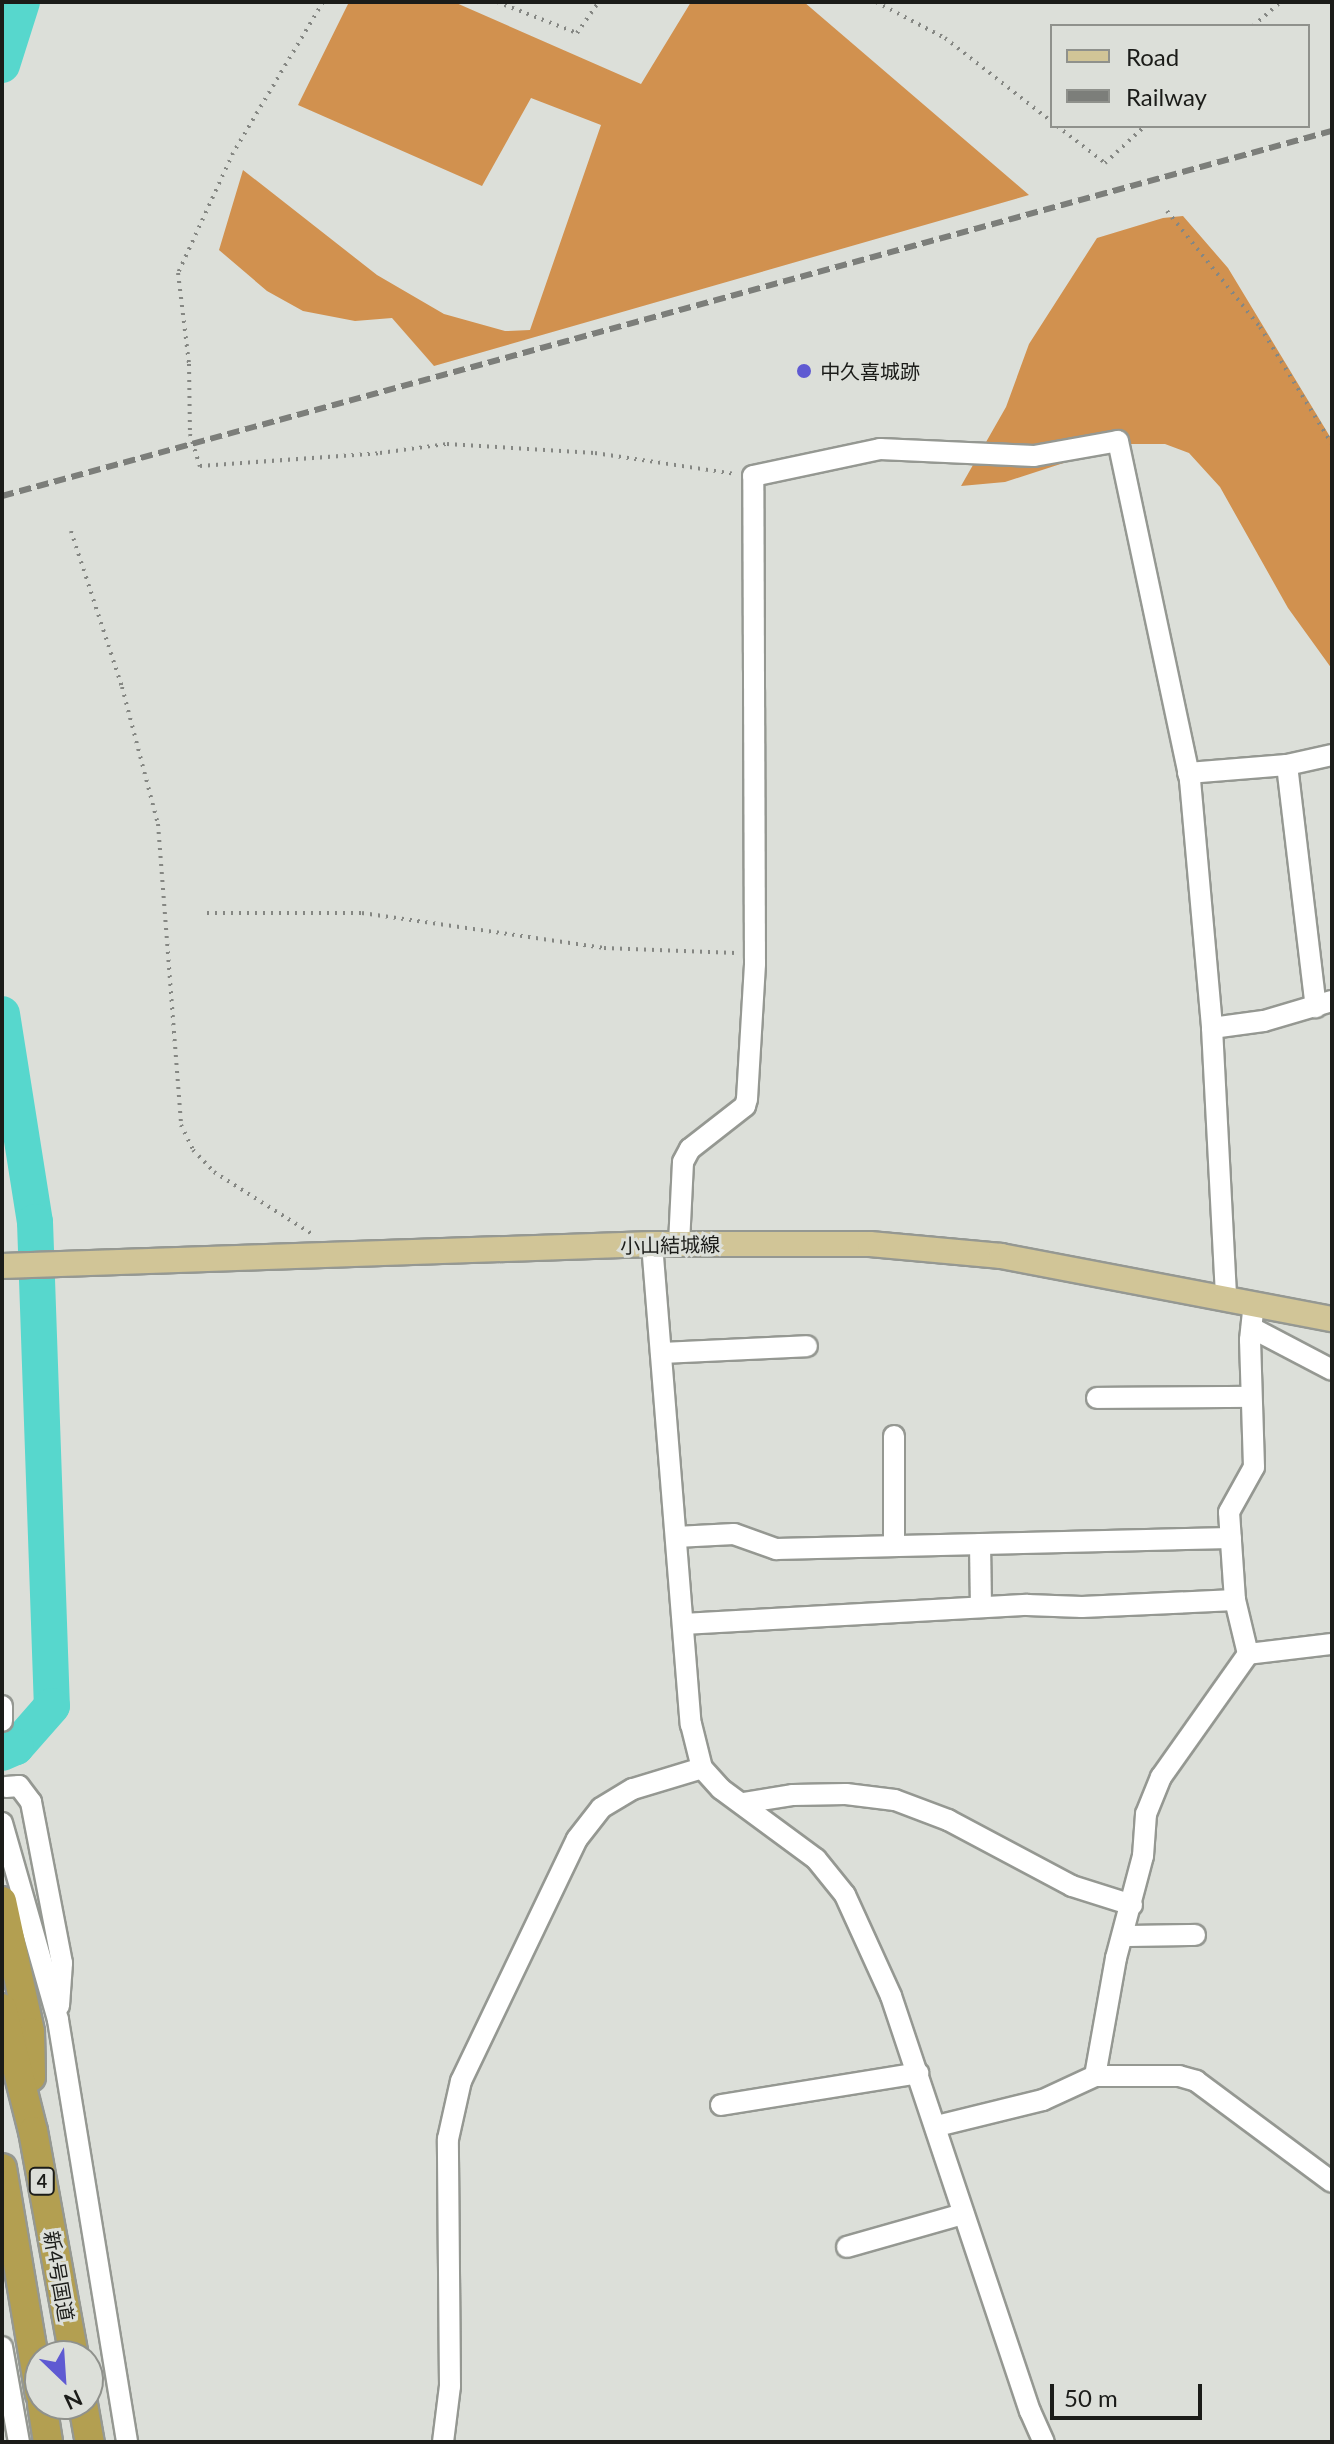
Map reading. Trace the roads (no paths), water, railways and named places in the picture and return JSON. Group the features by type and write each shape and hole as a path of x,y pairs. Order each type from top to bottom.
{"highway":[{"path":"2,1901 30,2032 33,2131"},
{"name":"新4号国道","path":"2,2008 33,2131 71,2340"},
{"name":"新4号国道","path":"2,2168 31,2340"},
{"path":"45,2420 48,2442"},
{"path":"86,2420 90,2442"}],"main road":[{"name":"小山結城線","path":"9,1266 652,1244 913,1247 1001,1256 1226,1299 1253,1316 1332,1319"}],"street":[{"path":"679,1244 683,1162 690,1149 745,1106 747,1099 755,954 753,476 880,449 1034,456 1118,441 1188,773 1212,1028 1226,1299"},
{"path":"1188,773 1287,765 1332,755"},
{"path":"1212,1028 1264,1021 1324,1004 1287,765"},
{"path":"652,1244 691,1724 702,1768 721,1789 816,1859 845,1895 891,1996 937,2126 963,2214 1044,2442"},
{"path":"1253,1316 1332,1370"},
{"path":"1248,1654 1235,1600 1229,1512 1254,1467 1251,1397 1253,1316"},
{"path":"661,1353 807,1346"},
{"path":"1097,1398 1251,1397"},
{"path":"894,1436 894,1546"},
{"path":"676,1537 734,1534 776,1549 1231,1538"},
{"path":"980,1544 981,1607"},
{"path":"683,1624 981,1607 1235,1600"},
{"path":"1095,2076 1123,1936 1143,1856 1146,1814 1161,1777 1248,1654 1332,1644"},
{"path":"2,1706 2,1721"},
{"path":"443,2442 450,2386 448,2139 461,2081 577,1839 601,1808 633,1789 702,1768"},
{"path":"6,1787 19,1786 31,1802 62,1963 58,2020"},
{"path":"743,1803 793,1795 846,1794 895,1800 948,1820 1072,1886 1132,1905"},
{"path":"2,1823 58,2020 127,2442"},
{"path":"1123,1936 1195,1935"},
{"path":"721,2105 918,2073"},
{"path":"1095,2076 1101,2079 1151,2074 1196,2081 1332,2182"},
{"path":"937,2126 1043,2100 1095,2076"},
{"path":"847,2247 963,2214"},
{"path":"19,2442 3,2358 24,2361"}],"waterway":[{"path":"2,65 22,2"},
{"path":"2,1014 35,1222 52,1706 16,1747 2,1753"}],"railway":[{"path":"2,496 1332,131"}],"place":[{"name":"中久喜城跡","path":"804,371"}]}
